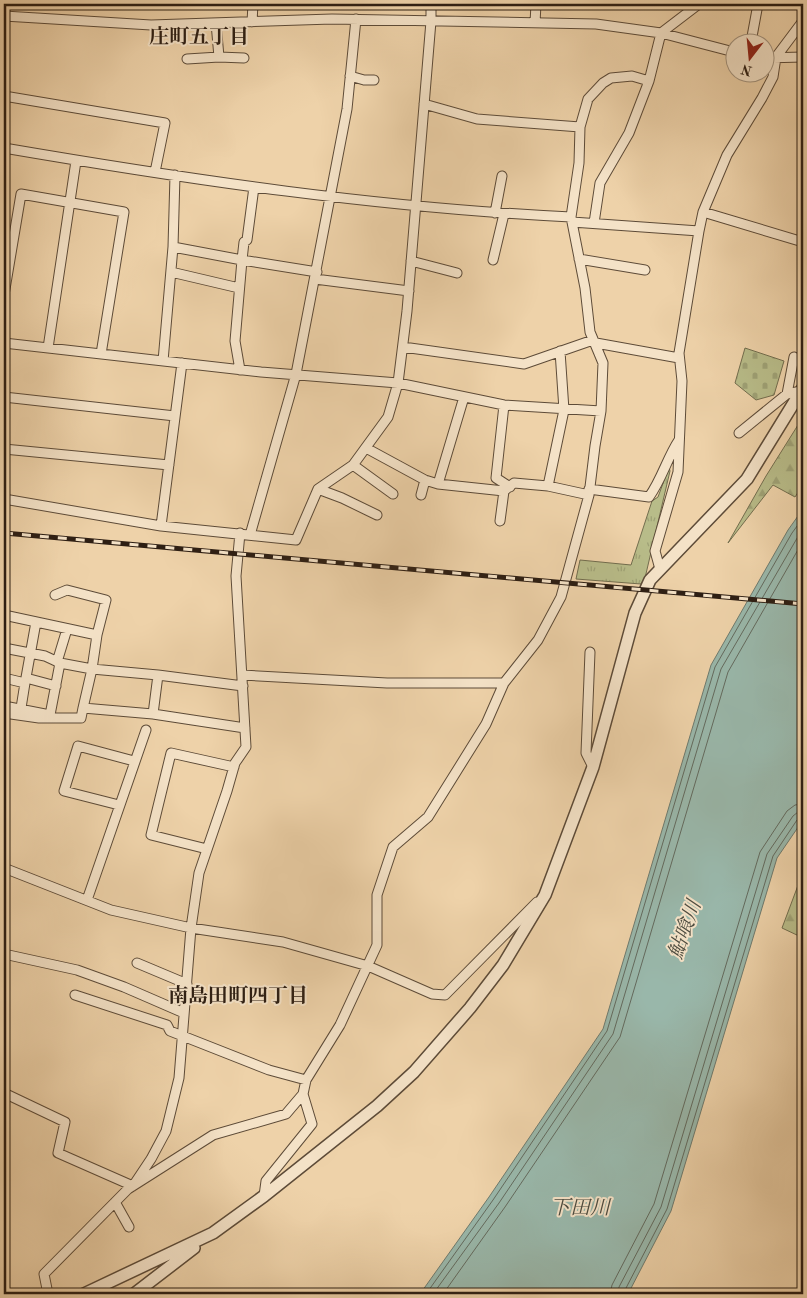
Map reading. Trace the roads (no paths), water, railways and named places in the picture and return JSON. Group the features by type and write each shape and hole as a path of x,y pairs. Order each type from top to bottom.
{"street":[{"path":"252,22 253,4"},
{"path":"4,498 161,526 296,540 318,490 353,465 388,417 398,384 412,261 432,4"},
{"path":"535,23 536,4"},
{"path":"594,222 600,183 629,133 649,81 661,33 699,4"},
{"path":"753,32 758,4"},
{"path":"4,16 151,25 356,19 596,24 661,33 724,49"},
{"path":"250,535 296,374 347,109 356,19"},
{"path":"660,569 654,551 678,472 682,381 679,358 699,231 704,212 727,155 773,77 776,57 803,21"},
{"path":"216,23 219,57"},
{"path":"776,57 803,57"},
{"path":"188,58 244,58"},
{"path":"350,76 364,80 374,80"},
{"path":"48,1294 44,1274 133,1186 212,1135 286,1114 303,1094 306,1080 340,1025 377,945 377,895 393,847 428,817 486,724 504,683 538,640 560,597 589,492 594,446 601,410 603,363 590,332 572,220 579,163 580,128 588,99 603,83 611,78 632,76 649,81"},
{"path":"4,96 165,123 155,172"},
{"path":"424,104 477,119 580,128"},
{"path":"4,148 175,176 330,197 699,231"},
{"path":"48,348 76,161"},
{"path":"163,361 173,247 175,176"},
{"path":"494,213 502,176"},
{"path":"240,370 236,341 242,260 244,242 247,240 254,187"},
{"path":"4,295 20,194 124,212 102,354"},
{"path":"704,212 803,242"},
{"path":"493,260 504,214"},
{"path":"173,247 316,276 409,291"},
{"path":"579,259 645,270"},
{"path":"412,261 457,273"},
{"path":"171,272 240,288"},
{"path":"403,346 524,364 594,341 679,358"},
{"path":"4,343 240,370 398,384 504,405 564,410 601,410"},
{"path":"548,486 564,410 560,352"},
{"path":"787,394 794,357"},
{"path":"161,526 182,363"},
{"path":"739,433 787,394 802,389"},
{"path":"134,1294 264,1196 377,1106 414,1072 470,1008 503,965 545,894 593,767 635,613 650,580 747,479 802,389"},
{"path":"4,397 175,416"},
{"path":"438,484 464,397"},
{"path":"504,405 496,478 507,489"},
{"path":"500,521 507,489 514,483 649,497 657,486 671,452 680,437"},
{"path":"366,448 425,480 438,484 507,489"},
{"path":"4,449 169,464"},
{"path":"353,465 393,494"},
{"path":"420,495 425,480"},
{"path":"318,490 342,498 377,515"},
{"path":"133,1186 151,1159 166,1131 179,1078 191,928 199,873 227,793 234,767 246,747 236,576 240,533"},
{"path":"4,713 39,718 81,718 106,600 67,590 55,595"},
{"path":"4,615 97,636"},
{"path":"21,708 36,622"},
{"path":"4,706 50,715 67,629"},
{"path":"4,648 45,656 59,662 92,669 158,674 243,686"},
{"path":"590,652 586,753 593,767"},
{"path":"153,714 158,674"},
{"path":"242,675 387,683 504,683"},
{"path":"4,678 56,686"},
{"path":"83,708 153,714 245,728"},
{"path":"87,900 146,730"},
{"path":"119,805 64,791 78,746 134,761"},
{"path":"206,849 150,835 171,753 234,767"},
{"path":"4,868 111,910 191,928 283,942 368,966 432,994 445,995 545,894"},
{"path":"4,954 77,970 124,987 184,1013"},
{"path":"138,963 186,984"},
{"path":"75,995 166,1025 170,1031 270,1070 306,1080"},
{"path":"4,1093 65,1122 58,1153 133,1186"},
{"path":"264,1196 266,1181 312,1124 303,1094"},
{"path":"115,1202 129,1227"},
{"path":"84,1294 213,1233"}],"water":[{"name":"下田川","path":"803,509 803,820 777,858 671,1211 628,1294 420,1294 489,1197 603,1029 711,665 788,530"}],"railway":[{"path":"4,533 803,604"}],"district":[{"name":"庄町五丁目","path":"199,38"},
{"name":"南島田町四丁目","path":"238,997"}],"water label":[{"name":"鮎喰川","path":"686,930"}]}
